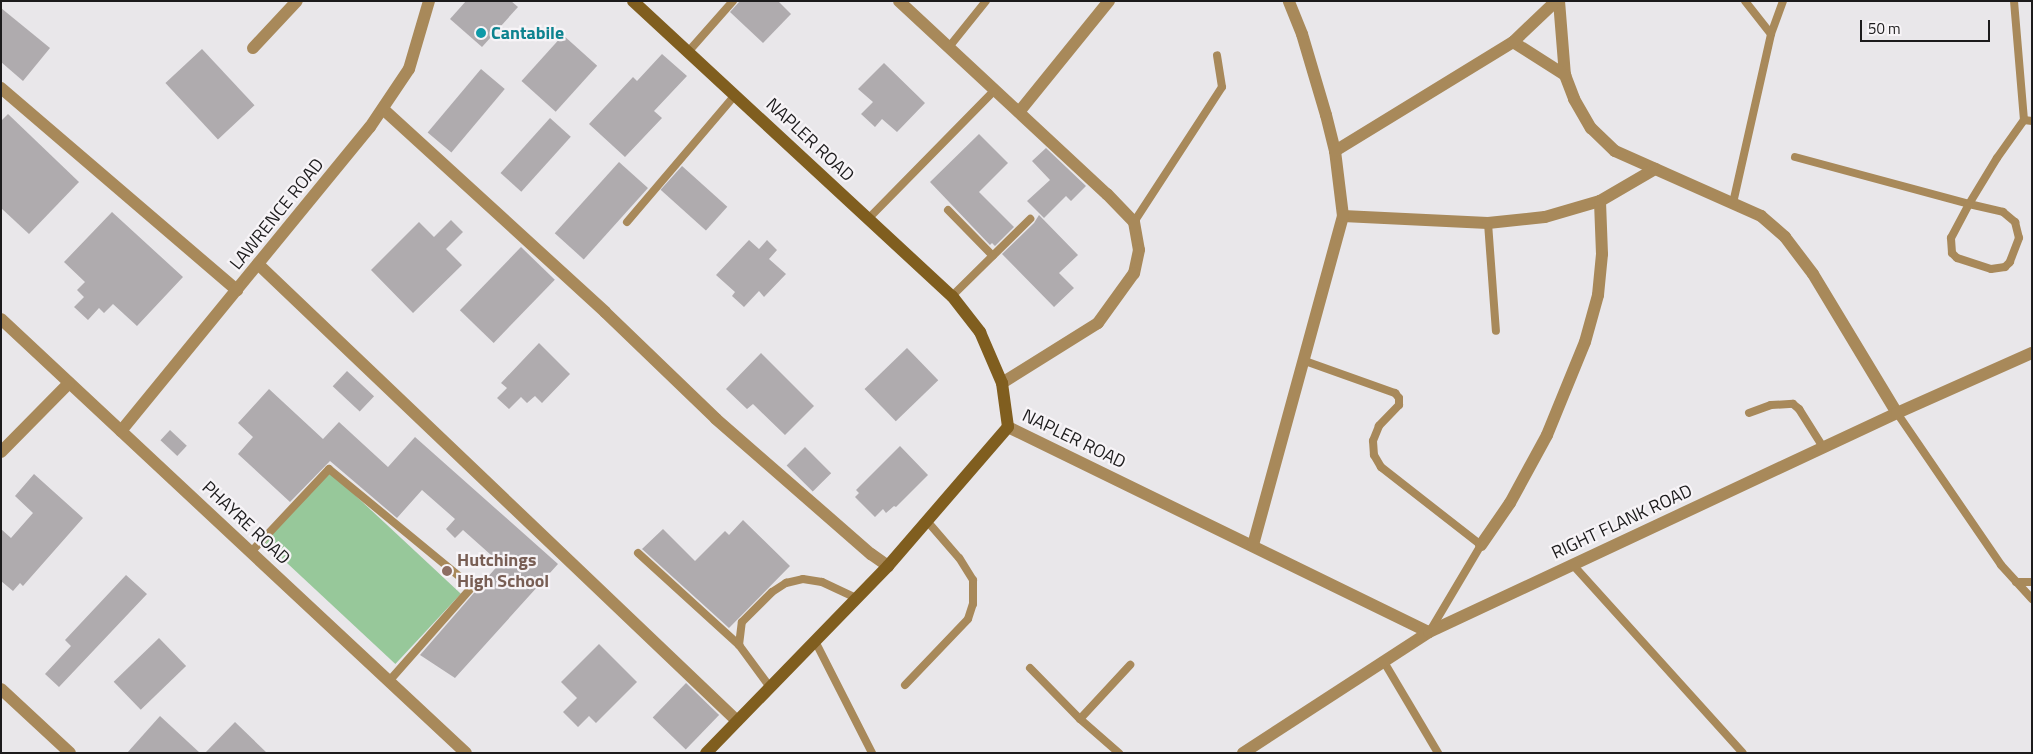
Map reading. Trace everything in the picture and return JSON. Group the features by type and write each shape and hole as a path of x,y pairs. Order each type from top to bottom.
{"street":[{"path":"253,48 297,1"},
{"name":"LAWRENCE ROAD","path":"121,431 383,109 410,69 429,1"},
{"name":"NAPLER ROAD","path":"633,1 952,296 980,332 1002,383 1008,427 1429,632"},
{"path":"899,1 1107,194 1134,222 1139,250 1134,274 1098,323 1002,383"},
{"path":"1019,112 1109,1"},
{"path":"1253,546 1344,216 1335,151 1302,34 1289,1"},
{"path":"1335,151 1513,42 1557,1"},
{"path":"1557,1 1565,75 1574,99 1591,128 1615,151 1761,216 1785,237 1814,274 1897,413"},
{"path":"1513,42 1565,75"},
{"path":"1,88 237,290"},
{"path":"383,109 605,312 716,419 871,554 888,566"},
{"path":"1344,216 1488,223 1545,218 1600,201 1655,169"},
{"path":"1481,545 1510,503 1548,434 1585,342 1598,295 1602,254 1600,201"},
{"path":"258,264 737,721"},
{"name":"PHAYRE ROAD","path":"1,319 466,753"},
{"name":"RIGHT FLANK ROAD","path":"1243,753 1429,632 1823,447 2032,353"},
{"path":"1,452 69,383"},
{"path":"706,753 888,566 1008,427"},
{"path":"1,689 70,753"}],"lane":[{"path":"688,52 733,1"},
{"path":"949,47 986,1"},
{"path":"1745,1 1771,34"},
{"path":"1733,204 1771,34 1783,1"},
{"path":"1795,157 1969,204 2003,212 2015,222 2019,238 2010,262 2004,268 1991,269 1957,258 1952,253 1952,238 1969,204 1997,158 2028,120 2014,1"},
{"path":"1134,222 1222,87 1217,54"},
{"path":"869,218 995,90"},
{"path":"627,222 735,95"},
{"path":"948,210 993,256"},
{"path":"952,296 1030,219"},
{"path":"1488,223 1496,331"},
{"path":"1305,361 1395,393 1399,398 1399,405 1379,426 1373,441 1374,455 1382,467 1481,545 1429,632"},
{"path":"1749,413 1771,405 1793,404 1799,409 1823,447"},
{"path":"1897,413 2001,565 2032,599"},
{"path":"251,552 328,469 472,587 389,680"},
{"path":"905,685 968,619 973,604 973,580 959,558 927,521"},
{"path":"638,553 739,645 770,687"},
{"path":"1573,565 1743,753"},
{"path":"739,645 742,622 766,597 786,583 803,579 822,582 857,598"},
{"path":"2016,582 2032,582"},
{"path":"815,641 872,753"},
{"path":"1384,662 1438,753"},
{"path":"1080,719 1130,665"},
{"path":"1030,668 1080,719 1118,753"}],"green space":[{"path":"327,469 461,594 395,664 262,539"}],"building":[{"name":"Cantabile","path":"466,1 511,1 518,7 482,47 450,19"},
{"path":"740,1 778,1 791,14 763,43 730,12"},
{"path":"1,8 50,48 23,81 1,62"},
{"path":"563,35 597,66 556,112 522,81"},
{"path":"202,49 255,105 218,139 165,83"},
{"path":"662,54 687,76 654,111 662,118 625,157 589,124 633,77 637,81"},
{"path":"884,63 925,103 897,132 882,119 875,127 861,114 873,102 858,89"},
{"path":"481,69 505,89 451,153 428,133"},
{"path":"8,114 79,182 29,234 1,208 1,121"},
{"path":"550,118 571,137 521,192 500,173"},
{"path":"979,134 1008,163 979,192 1014,227 995,246 992,243 990,245 930,182"},
{"path":"1046,148 1086,186 1071,201 1066,196 1044,218 1027,201 1050,180 1032,161"},
{"path":"619,162 648,188 584,259 555,233"},
{"path":"682,166 727,207 706,231 661,190"},
{"path":"112,212 183,277 137,326 113,304 104,313 99,308 88,320 74,307 84,297 77,290 85,282 64,262"},
{"path":"1039,215 1078,255 1059,273 1074,288 1054,307 1002,254 1034,223"},
{"path":"451,220 463,232 446,249 462,265 413,313 371,270 419,222 434,237"},
{"path":"749,240 759,249 767,240 777,250 769,259 786,274 764,297 759,291 744,307 732,296 735,292 716,275"},
{"path":"521,247 555,280 494,343 460,310"},
{"path":"539,343 570,374 542,403 535,396 527,403 521,397 509,409 497,398 507,388 501,383"},
{"path":"907,348 938,380 896,421 865,389"},
{"path":"761,353 814,406 785,435 753,404 747,409 726,389"},
{"path":"347,371 374,396 360,412 333,386"},
{"path":"269,389 323,439 339,422 388,467 415,437 558,564 455,678 420,655 500,563 463,530 455,538 446,529 455,519 422,490 397,518 330,461 290,502 238,454 253,437 238,423"},
{"path":"170,430 187,446 177,456 160,440"},
{"path":"900,446 928,475 896,507 894,506 886,513 883,509 875,517 855,497 859,493 856,490"},
{"path":"805,447 831,473 813,492 787,465"},
{"path":"34,474 83,518 23,586 20,583 13,591 1,581 1,529 11,538 33,513 15,496"},
{"path":"743,520 790,566 729,628 642,549 663,529 695,561 725,531 729,535"},
{"path":"126,575 147,594 59,687 45,674 71,646 65,640"},
{"path":"159,638 186,666 141,710 114,682"},
{"path":"599,644 637,682 596,723 589,716 578,727 563,712 577,698 561,682"},
{"path":"686,683 719,715 686,749 653,718"},
{"path":"160,716 200,753 127,753"},
{"path":"235,722 267,753 205,753"}],"place":[{"name":"Cantabile","path":"481,33"},
{"name":"Hutchings High School","path":"447,571"}]}
